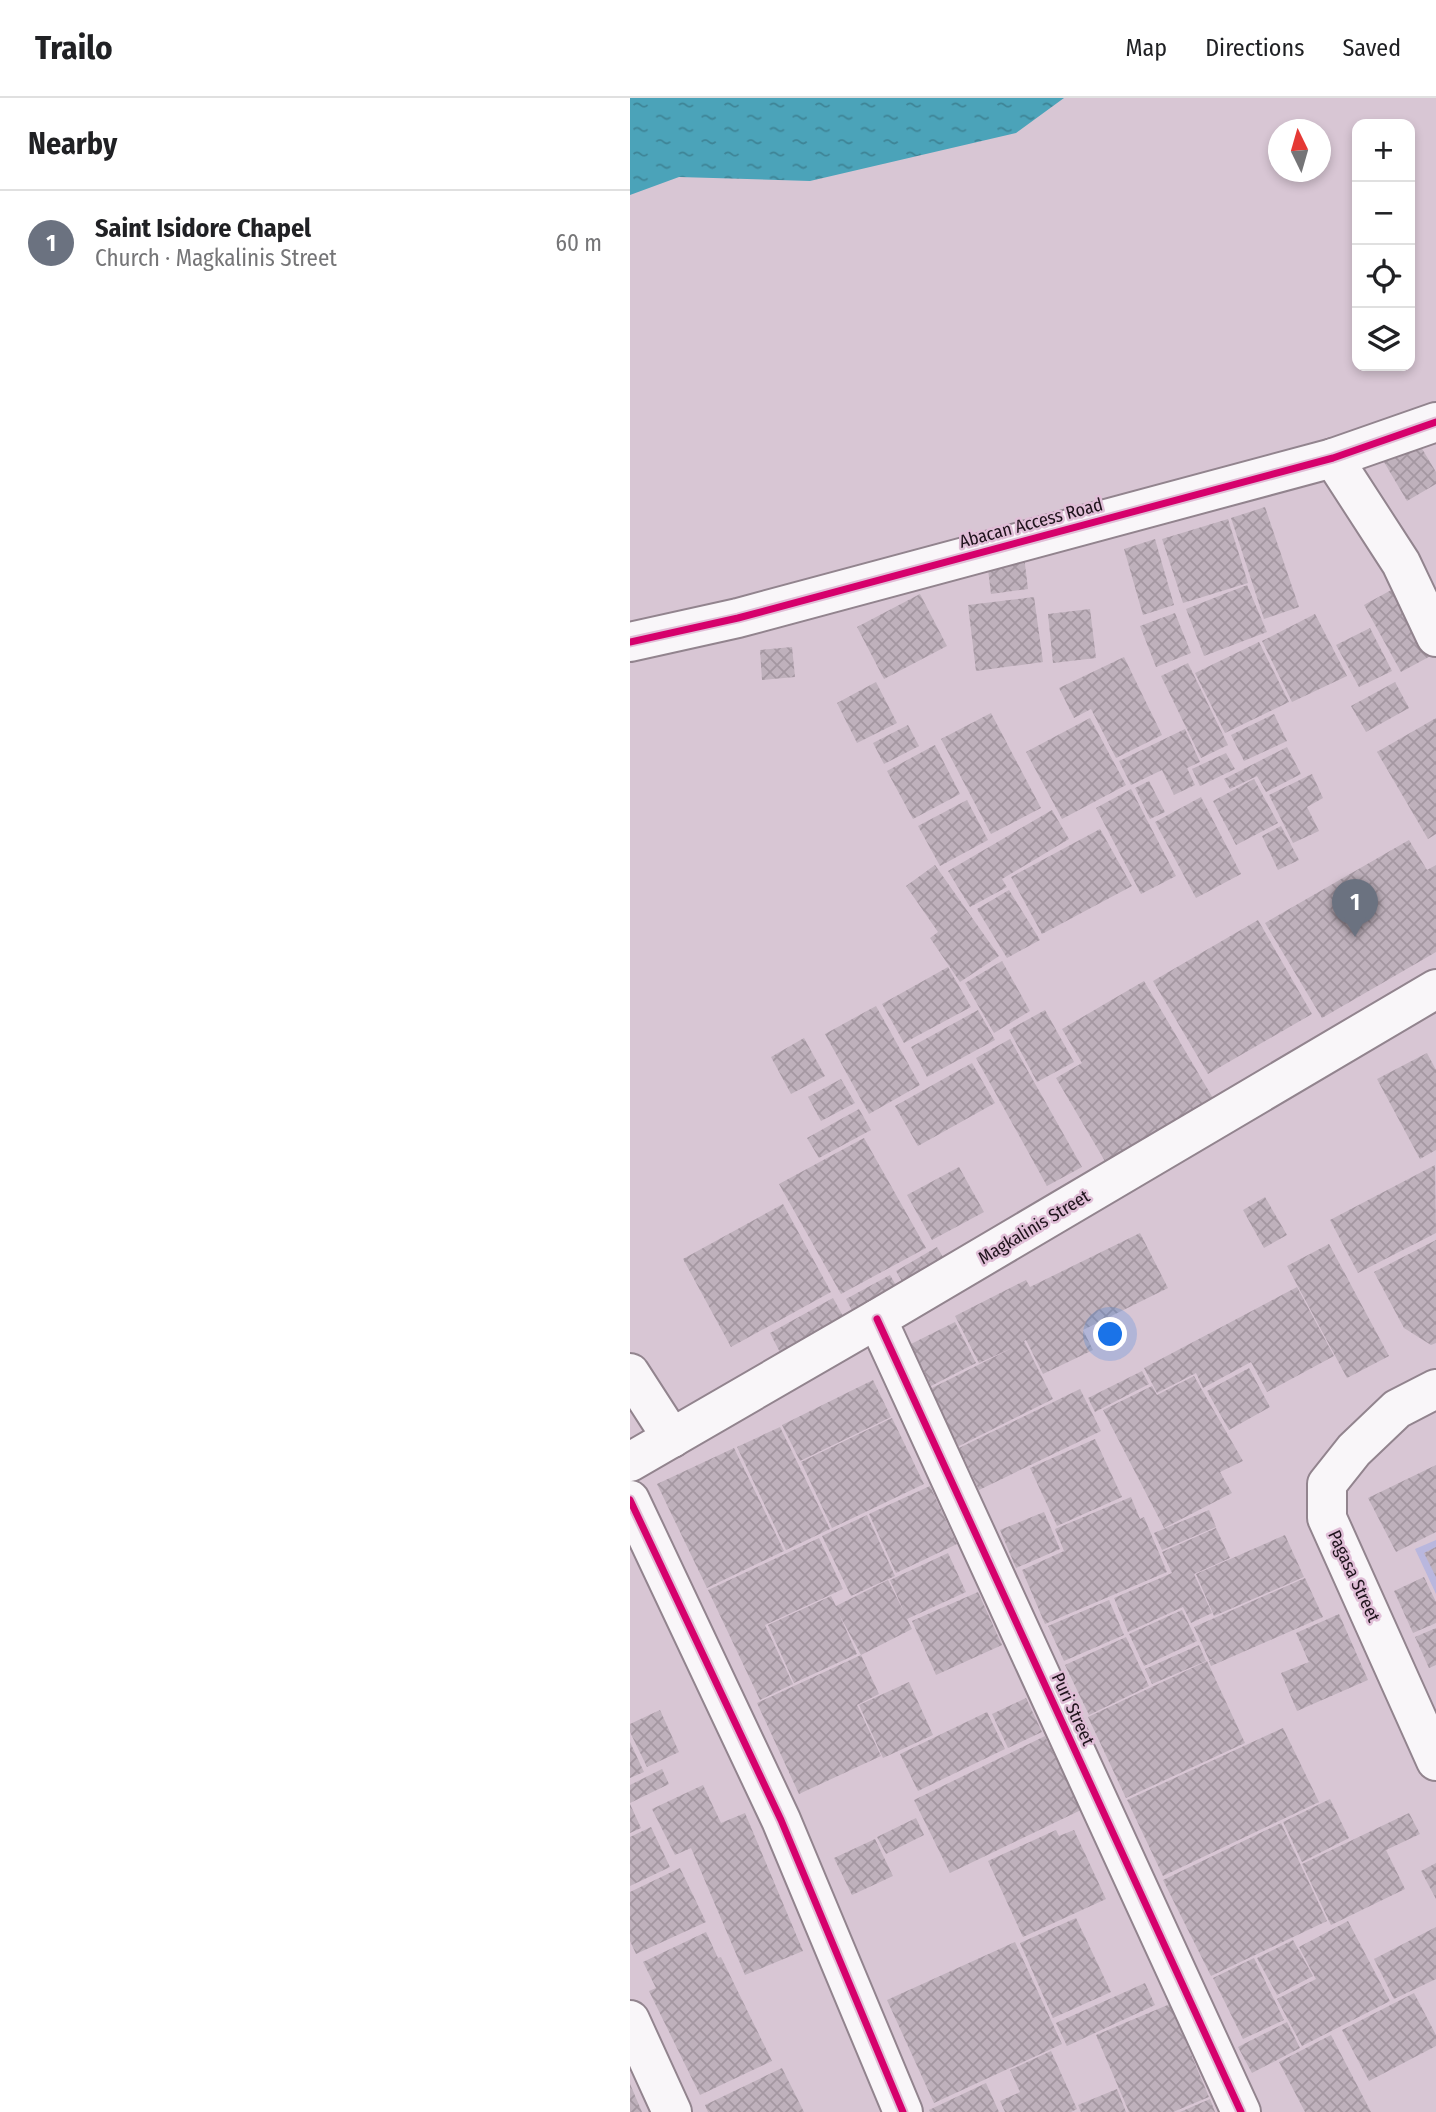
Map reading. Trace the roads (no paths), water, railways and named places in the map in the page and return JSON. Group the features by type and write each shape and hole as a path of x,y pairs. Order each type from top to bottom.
{"street":[{"name":"Abacan Access Road","path":"630,642 738,618 1333,458 1435,425"},
{"path":"1333,458 1401,563 1436,637"},
{"name":"Magkalinis Street","path":"630,1462 1436,989"},
{"name":"Puri Street","path":"877,1319 1241,2112"},
{"path":"630,1373 672,1438"},
{"name":"Pagasa Street","path":"1436,1389 1397,1409 1354,1450 1327,1484 1327,1518 1436,1761"},
{"path":"630,1500 781,1820 903,2112"},
{"path":"630,2020 672,2112"}],"water":[{"path":"630,98 1064,98 1016,133 810,181 679,177 630,195"}],"place":[{"name":"Saint Isidore Chapel","path":"1355,937"}]}
